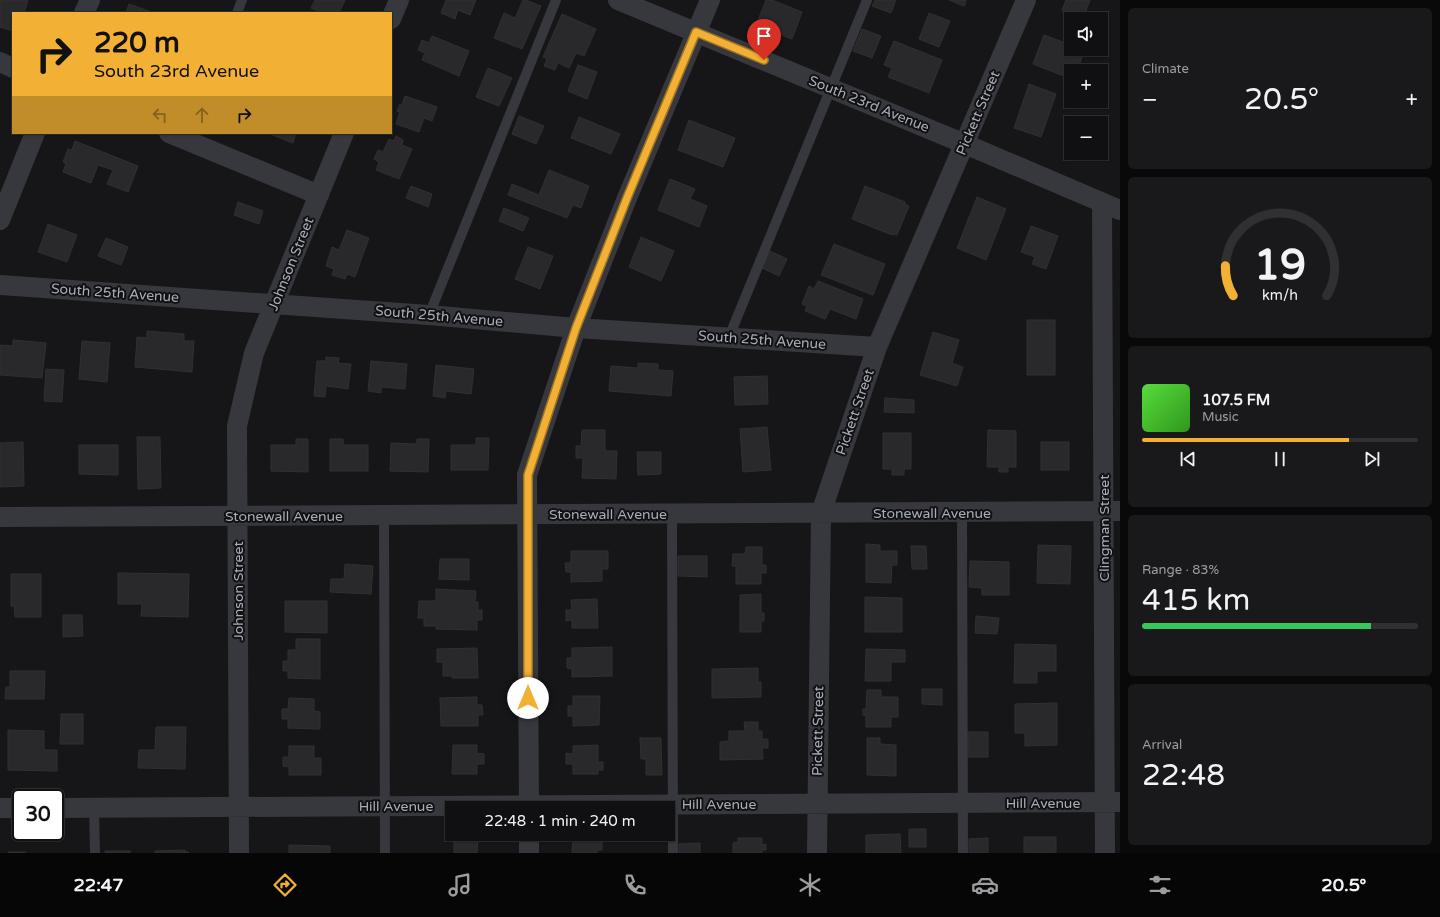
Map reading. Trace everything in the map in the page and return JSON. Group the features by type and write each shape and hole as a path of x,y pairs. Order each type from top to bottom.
{"street":[{"path":"84,12 90,0"},
{"path":"392,17 399,0"},
{"name":"South 23rd Avenue","path":"618,0 1111,206"},
{"path":"529,801 528,475 576,328 627,198 710,0"},
{"name":"Pickett Street","path":"817,853 816,804 821,513 877,347 1026,0"},
{"path":"0,62 12,68"},
{"path":"0,220 35,134"},
{"name":"Johnson Street","path":"239,853 237,426 254,353 344,134"},
{"path":"181,135 319,196"},
{"name":"Clingman Street","path":"1105,853 1112,802 1111,206"},
{"name":"South 25th Avenue","path":"0,285 429,315 576,328 877,347"},
{"name":"Stonewall Avenue","path":"0,517 1112,511"},
{"name":"Hill Avenue","path":"675,804 1112,802"},
{"name":"Hill Avenue","path":"64,808 445,806"},
{"path":"0,808 12,808"},
{"path":"529,841 529,853"}],"lane":[{"path":"237,12 242,0"},
{"path":"429,315 556,0"},
{"path":"729,337 867,0"},
{"path":"962,512 963,853"},
{"path":"672,514 673,801"},
{"path":"384,515 385,853"},
{"path":"94,807 95,853"},
{"path":"673,841 673,853"}],"building":[{"path":"0,0 28,0 24,12 12,12 12,31 0,27"},
{"path":"315,0 345,0 339,12 321,12 311,8"},
{"path":"446,0 476,0 470,15 458,10 455,19 441,13"},
{"path":"523,0 541,6 522,49 494,38 504,13 515,18"},
{"path":"766,0 772,0 802,12 792,39 756,25"},
{"path":"875,0 896,0 891,13 872,6"},
{"path":"949,0 966,0 964,6"},
{"path":"1066,0 1090,0 1086,12 1067,12 1062,10"},
{"path":"129,4 151,12 126,12"},
{"path":"929,13 950,21 939,47 919,39"},
{"path":"562,14 596,29 584,56 576,53 569,68 558,63 555,70 544,66 547,59 543,57"},
{"path":"862,29 881,36 872,58 853,51"},
{"path":"1044,35 1064,42 1064,56 1083,56 1079,64 1064,64 1064,76 1033,64"},
{"path":"432,36 469,51 459,76 422,60 425,53 418,50 422,40 429,43"},
{"path":"894,41 942,60 929,93 888,77 892,68 884,65"},
{"path":"578,65 597,72 587,99 568,91"},
{"path":"488,68 512,78 499,106 476,97"},
{"path":"1029,84 1056,94 1041,137 1014,128"},
{"path":"405,96 437,107 432,121 424,118 419,132 396,124 400,112 397,111 400,104 402,105"},
{"path":"519,116 544,126 536,144 512,134"},
{"path":"579,117 620,134 611,154 571,138"},
{"path":"689,120 735,138 723,167 678,150"},
{"path":"270,134 296,134 293,143"},
{"path":"396,136 403,140 402,145 412,149 399,179 376,170 379,162 374,159 378,150 383,152 389,139 394,141"},
{"path":"75,141 138,166 128,192 107,184 113,170 98,165 91,183 63,172 66,164 63,162 68,149 72,150"},
{"path":"549,170 589,186 581,208 573,205 567,218 508,195 512,184 539,195"},
{"path":"670,179 695,189 690,199 707,206 699,227 658,210"},
{"path":"411,186 432,194 428,207 406,198"},
{"path":"865,186 905,202 905,204 909,206 897,235 892,235 852,219"},
{"path":"977,197 1006,209 986,260 957,248"},
{"path":"238,202 263,211 259,224 234,215"},
{"path":"504,208 529,218 523,231 499,221"},
{"path":"48,224 77,235 67,262 38,252"},
{"path":"1031,226 1058,236 1046,269 1032,264 1035,257 1021,252"},
{"path":"347,230 369,238 355,277 347,274 345,279 332,275 334,269 326,266 332,247 339,250"},
{"path":"641,237 674,251 661,281 629,267"},
{"path":"106,238 128,247 121,265 98,256"},
{"path":"834,244 885,264 873,295 821,275"},
{"path":"528,247 553,256 540,289 515,279"},
{"path":"770,251 787,259 779,276 762,268"},
{"path":"818,281 863,299 856,319 830,309 825,319 805,311 807,306 802,304 809,286 814,289"},
{"path":"1027,320 1055,320 1055,375 1027,375"},
{"path":"147,331 184,334 184,341 194,341 192,372 135,367 137,337 147,338"},
{"path":"933,332 959,340 952,363 963,367 957,386 920,375"},
{"path":"13,340 46,343 42,378 0,375 0,345 13,346"},
{"path":"82,341 110,343 107,382 79,379"},
{"path":"326,357 339,358 338,363 351,364 348,389 326,386 325,397 314,396 317,361 326,361"},
{"path":"371,361 407,364 405,389 381,387 381,393 368,391"},
{"path":"638,363 658,364 658,370 673,371 671,396 609,391 611,366 638,368"},
{"path":"436,365 474,369 471,394 446,391 445,398 433,396"},
{"path":"46,369 64,370 62,402 44,401"},
{"path":"767,376 768,404 735,405 734,377"},
{"path":"885,398 914,400 914,413 884,412"},
{"path":"767,427 771,470 743,472 740,429"},
{"path":"582,430 605,430 605,451 617,451 616,479 582,478 583,458 576,458 576,446 581,446"},
{"path":"988,430 1016,431 1016,467 1008,467 1008,472 999,472 999,467 987,467"},
{"path":"883,433 911,433 911,469 904,469 904,475 892,475 892,469 883,469"},
{"path":"137,437 160,437 161,488 138,489"},
{"path":"476,438 489,438 488,470 451,470 451,445 476,445"},
{"path":"296,439 308,439 308,472 271,471 271,445 296,445"},
{"path":"330,439 343,439 343,445 368,445 368,471 330,471"},
{"path":"417,439 429,439 428,472 390,471 391,443 417,444"},
{"path":"23,442 24,486 0,487 0,443"},
{"path":"1041,442 1069,442 1069,470 1041,470"},
{"path":"79,445 118,445 118,475 79,474"},
{"path":"637,452 661,452 661,474 638,475"},
{"path":"866,544 880,545 880,551 897,551 897,565 892,565 891,583 866,582"},
{"path":"1038,545 1071,546 1070,584 1037,583"},
{"path":"911,546 926,546 927,569 912,569"},
{"path":"746,547 762,547 762,565 766,565 766,573 761,573 761,584 736,584 736,566 732,566 733,554 745,554"},
{"path":"571,551 608,551 608,569 602,569 602,581 571,582 571,572 566,572 565,563 571,563"},
{"path":"678,556 707,556 707,577 678,576"},
{"path":"440,559 469,559 469,580 439,579"},
{"path":"970,561 1009,562 1009,595 982,595 982,588 969,587"},
{"path":"345,564 373,566 371,594 330,592 331,579 344,579"},
{"path":"118,573 189,574 188,617 141,616 142,604 118,604"},
{"path":"11,574 41,574 41,617 15,617 14,606 11,606"},
{"path":"436,589 476,591 475,602 478,602 478,610 482,610 482,620 477,620 477,630 436,629 436,626 424,626 424,618 418,618 419,601 436,601"},
{"path":"761,594 761,613 764,613 764,621 761,621 761,632 740,632 740,595"},
{"path":"865,597 902,598 902,632 865,632"},
{"path":"597,599 598,628 572,628 572,620 566,621 566,610 572,610 571,600"},
{"path":"285,601 327,601 327,633 285,632"},
{"path":"63,615 82,615 83,636 63,637"},
{"path":"976,616 999,618 997,634 975,633"},
{"path":"296,639 320,639 320,679 288,678 288,671 283,671 283,661 288,661 288,650 296,650"},
{"path":"1015,644 1056,645 1056,671 1037,671 1037,683 1014,683"},
{"path":"612,647 612,676 572,677 572,669 567,668 567,658 572,658 572,648"},
{"path":"477,648 478,678 452,678 452,676 443,676 443,662 437,662 437,649"},
{"path":"866,649 905,650 905,662 891,662 891,681 865,681"},
{"path":"758,668 758,682 761,682 761,697 712,698 712,669"},
{"path":"10,671 45,671 44,699 5,699 6,687 10,687"},
{"path":"922,689 942,689 942,705 922,704"},
{"path":"867,690 881,690 881,697 898,697 898,717 891,717 891,727 866,727 866,716 863,715 863,709 866,709"},
{"path":"573,696 600,696 599,725 573,726 573,716 568,716 568,706 573,706"},
{"path":"477,697 477,705 482,705 483,715 478,715 478,726 441,726 440,698"},
{"path":"289,698 314,699 314,711 320,712 320,729 288,728 288,719 282,719 282,709 288,709"},
{"path":"1057,703 1057,745 1025,746 1025,733 1015,733 1015,704"},
{"path":"61,714 83,714 83,744 60,744"},
{"path":"744,722 758,722 758,731 762,731 762,739 768,739 768,748 762,748 763,759 720,760 720,742 729,741 729,731 745,731"},
{"path":"156,727 186,727 185,769 138,768 139,750 155,750"},
{"path":"8,730 44,731 44,750 57,750 57,771 8,770"},
{"path":"968,732 988,732 988,757 968,757"},
{"path":"640,738 661,738 662,775 646,775 646,759 641,759"},
{"path":"867,738 880,738 880,744 896,745 896,776 867,775"},
{"path":"453,745 477,745 477,753 484,754 484,764 477,764 477,774 452,774"},
{"path":"598,745 598,762 603,762 603,770 598,770 598,774 573,774 573,764 566,764 566,753 573,754 573,746"},
{"path":"289,746 314,746 314,758 321,758 321,775 289,775 289,767 283,766 283,757 289,757"},
{"path":"909,829 926,829 926,847 909,847"},
{"path":"900,834 901,853 866,853 866,835"},
{"path":"1024,837 1056,837 1056,853 1024,853"},
{"path":"738,838 762,838 762,845 766,844 766,850 762,850 762,853 733,853 733,843 738,842"},
{"path":"988,838 988,853 969,853 969,839"},
{"path":"454,841 478,841 477,853 454,853"},
{"path":"573,841 602,841 602,850 597,850 597,853 572,853"},
{"path":"700,843 700,853 679,853 679,844"},
{"path":"289,845 330,846 330,853 289,853"},
{"path":"185,850 185,852 189,853 155,853 155,851"},
{"path":"105,851 130,851 130,853 105,853"},
{"path":"26,852 26,853 8,853"}],"route":[{"path":"528,698 528,475 576,328 627,198 696,32 764,60"}]}
